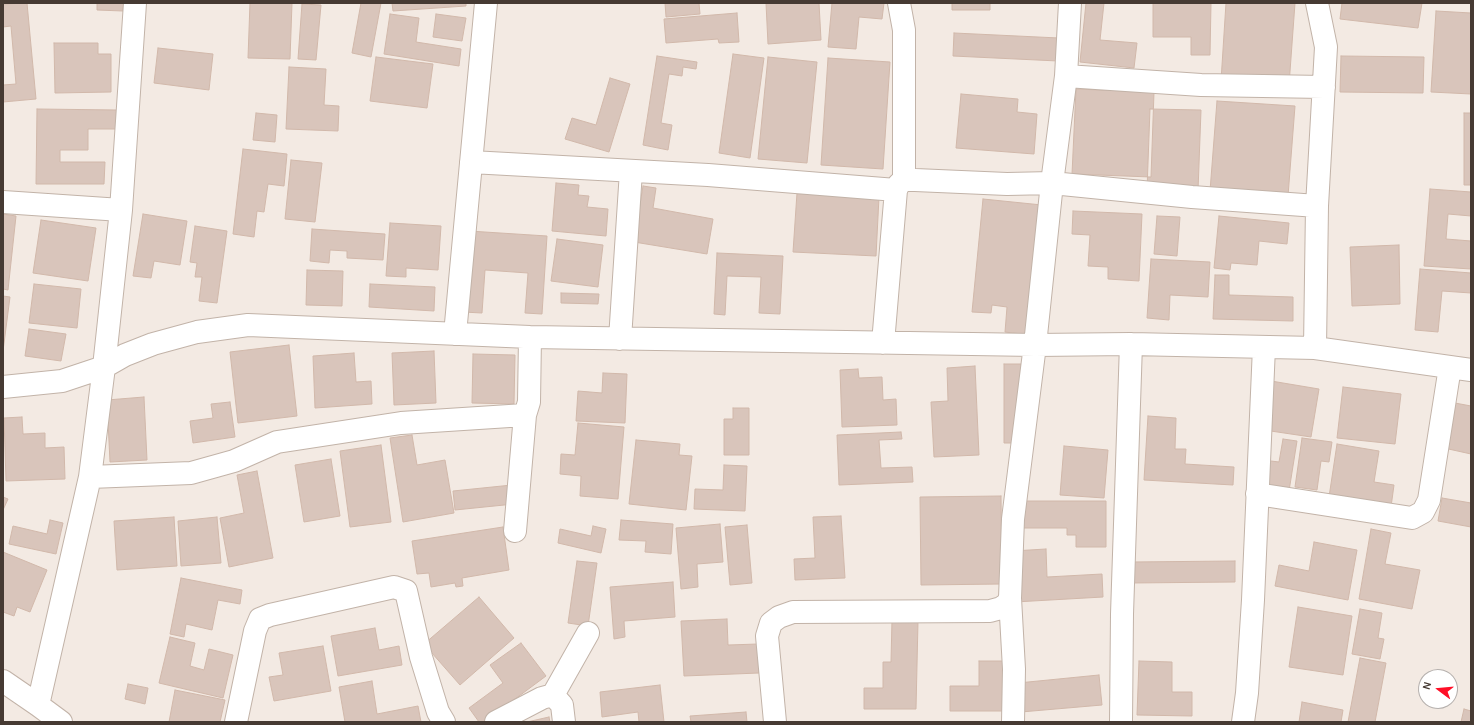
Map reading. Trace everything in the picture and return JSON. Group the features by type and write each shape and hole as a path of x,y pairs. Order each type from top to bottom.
{"street":[{"path":"38,705 90,477 104,367 121,210 135,3"},
{"path":"455,334 486,3"},
{"path":"883,343 900,185 904,30 899,3"},
{"path":"1013,722 1014,669 1010,598 1014,520 1035,345 1052,183 1066,76 1070,3"},
{"path":"1315,348 1317,206 1326,47 1317,3"},
{"path":"1066,76 1201,85 1324,87"},
{"path":"471,162 900,185 1052,183 1192,197 1317,206"},
{"path":"620,338 631,170"},
{"path":"3,202 121,210"},
{"path":"3,387 62,381 104,367 125,355 153,344 197,332 248,325 530,337 1035,345 1131,344 1315,348 1471,370"},
{"path":"515,531 525,414 529,402 530,337"},
{"path":"1121,722 1122,614 1131,344"},
{"path":"1243,722 1247,693 1253,600 1264,347"},
{"path":"1257,494 1412,518 1423,512 1429,500 1450,366"},
{"path":"90,477 190,473 234,461 277,442 401,423 525,414"},
{"path":"236,722 255,631 260,618 394,587 406,591 421,658 438,712 444,722"},
{"path":"775,722 767,636 771,623 779,617 793,612 907,613 990,611 1001,608 1007,604 1010,598"},
{"path":"496,722 542,698 554,695 588,633"},
{"path":"3,681 61,722"},
{"path":"554,695 562,704 564,722"}],"building":[{"path":"27,3 36,99 3,102 3,85 16,84 11,26 3,27 3,4"},
{"path":"97,3 124,3 123,11 97,10"},
{"path":"250,3 292,3 290,59 248,58"},
{"path":"361,3 381,3 371,57 352,53"},
{"path":"392,3 466,3 466,6 393,11"},
{"path":"665,3 699,3 700,14 666,17"},
{"path":"766,3 819,3 821,40 768,44"},
{"path":"832,3 884,3 882,19 859,17 856,49 828,47"},
{"path":"952,3 990,3 990,10 952,10"},
{"path":"1086,3 1104,3 1100,40 1137,43 1134,68 1080,62"},
{"path":"1153,3 1211,3 1210,55 1191,55 1191,37 1153,37"},
{"path":"1226,3 1295,3 1289,85 1221,81"},
{"path":"1342,3 1422,3 1418,28 1340,19"},
{"path":"302,4 321,5 316,60 298,59"},
{"path":"1436,11 1471,13 1471,94 1431,92"},
{"path":"737,13 739,42 719,43 718,39 666,43 664,19"},
{"path":"390,14 419,18 416,42 461,49 459,66 384,54"},
{"path":"436,14 466,18 462,41 433,37"},
{"path":"954,33 1059,38 1058,61 953,56"},
{"path":"54,43 98,43 98,54 111,54 111,92 55,93"},
{"path":"158,48 213,54 209,90 154,83"},
{"path":"733,54 764,58 750,158 719,153"},
{"path":"657,56 697,62 696,69 683,67 682,76 669,74 661,123 672,125 668,150 643,145"},
{"path":"1341,56 1424,57 1423,93 1340,92"},
{"path":"376,57 433,64 427,108 370,101"},
{"path":"768,57 817,62 807,163 758,159"},
{"path":"828,58 890,62 883,169 821,165"},
{"path":"289,67 326,69 324,105 339,106 338,131 286,129"},
{"path":"610,78 630,84 609,152 565,139 572,118 596,125"},
{"path":"1076,89 1154,92 1151,177 1072,174"},
{"path":"961,94 1018,99 1017,112 1037,114 1034,154 956,148"},
{"path":"1217,101 1295,106 1288,196 1210,191"},
{"path":"37,109 117,110 117,129 88,129 88,150 60,150 60,162 105,162 104,184 36,184"},
{"path":"1150,109 1201,110 1198,191 1147,190"},
{"path":"256,113 277,115 275,142 253,140"},
{"path":"1464,113 1471,113 1471,185 1464,185"},
{"path":"243,149 287,154 284,186 268,184 264,212 257,211 254,237 233,234"},
{"path":"291,160 322,163 315,222 285,219"},
{"path":"556,183 579,185 578,195 589,196 587,207 608,209 606,236 552,231"},
{"path":"643,186 656,188 653,208 713,219 707,254 634,242"},
{"path":"1430,189 1471,192 1471,216 1448,214 1446,239 1471,241 1471,269 1424,266"},
{"path":"797,193 879,197 876,256 793,252"},
{"path":"983,199 1042,205 1029,335 1005,332 1007,307 992,305 991,313 972,312"},
{"path":"1073,211 1142,214 1139,281 1108,279 1108,267 1088,266 1090,235 1072,234"},
{"path":"3,214 16,216 8,290 3,289"},
{"path":"143,214 187,221 180,265 154,261 151,278 133,276"},
{"path":"1157,216 1180,217 1177,256 1154,254"},
{"path":"1219,216 1289,223 1287,244 1259,241 1257,265 1231,263 1230,270 1214,268"},
{"path":"41,220 96,228 88,281 33,273"},
{"path":"390,223 441,226 438,270 406,268 406,277 386,276"},
{"path":"195,226 227,231 217,303 199,301 202,277 195,277 197,263 190,262"},
{"path":"312,229 385,234 383,260 347,258 347,251 330,250 329,263 310,261"},
{"path":"469,231 547,236 542,314 525,313 528,273 485,270 482,313 463,312"},
{"path":"557,239 603,245 598,287 551,281"},
{"path":"1399,245 1400,304 1352,306 1350,247"},
{"path":"717,253 783,256 780,314 759,313 761,277 727,276 725,315 714,314"},
{"path":"1151,259 1210,262 1208,297 1170,295 1169,320 1147,318"},
{"path":"1420,269 1471,273 1471,293 1442,291 1438,332 1415,330"},
{"path":"307,270 343,271 342,306 306,305"},
{"path":"1215,275 1229,275 1229,295 1293,297 1293,321 1213,319"},
{"path":"34,284 81,289 77,328 29,323"},
{"path":"370,284 435,287 434,311 369,307"},
{"path":"561,293 599,294 598,304 561,303"},
{"path":"3,296 10,297 3,351"},
{"path":"29,329 66,334 61,361 25,356"},
{"path":"289,345 297,416 238,423 230,352"},
{"path":"434,351 436,403 394,405 392,353"},
{"path":"354,353 356,382 371,381 372,404 315,408 313,356"},
{"path":"473,354 515,355 514,404 472,403"},
{"path":"1004,364 1022,364 1022,443 1004,443"},
{"path":"975,366 979,455 934,457 931,402 948,401 947,368"},
{"path":"858,369 859,378 882,377 883,400 896,399 897,425 842,427 840,370"},
{"path":"603,373 627,374 625,423 576,421 578,391 602,393"},
{"path":"1271,381 1319,389 1311,437 1264,430"},
{"path":"1343,387 1401,394 1395,444 1337,438"},
{"path":"144,397 147,460 110,462 107,400"},
{"path":"230,402 235,437 193,443 190,421 213,418 211,404"},
{"path":"1455,403 1471,406 1471,454 1444,448"},
{"path":"733,408 749,408 749,455 724,455 724,419 733,419"},
{"path":"1148,416 1176,418 1175,449 1186,449 1185,464 1234,467 1233,485 1144,480"},
{"path":"22,417 23,434 45,433 45,448 64,447 65,479 6,481 4,418"},
{"path":"578,423 624,427 618,499 580,496 581,476 560,474 561,454 575,455"},
{"path":"901,432 902,439 879,440 881,468 912,467 913,482 839,485 837,435"},
{"path":"412,435 417,465 445,460 454,513 403,522 390,438"},
{"path":"1302,438 1332,442 1329,462 1321,461 1317,490 1295,487"},
{"path":"1283,439 1297,441 1289,491 1259,486 1263,460 1279,462"},
{"path":"636,440 680,444 679,455 692,456 686,510 629,504"},
{"path":"1337,444 1379,451 1374,482 1394,485 1391,507 1329,497"},
{"path":"381,445 391,522 350,527 340,451"},
{"path":"1064,446 1108,450 1104,498 1060,495"},
{"path":"331,459 340,516 304,522 295,465"},
{"path":"724,465 747,466 745,511 694,509 695,489 723,490"},
{"path":"257,471 273,558 229,567 220,518 244,513 237,475"},
{"path":"512,485 514,504 455,510 453,491"},
{"path":"1001,496 1002,584 921,585 920,497"},
{"path":"3,497 8,499 3,510"},
{"path":"1442,498 1471,503 1471,527 1438,521"},
{"path":"1015,501 1106,501 1106,547 1076,547 1076,535 1067,535 1067,528 1015,528"},
{"path":"841,516 845,578 795,580 794,559 815,558 813,517"},
{"path":"174,517 177,566 117,570 114,521"},
{"path":"217,517 221,563 181,566 178,521"},
{"path":"50,520 63,523 56,554 9,544 13,526 47,534"},
{"path":"621,520 673,524 671,554 645,552 646,541 619,540"},
{"path":"720,524 723,562 697,564 698,587 681,589 676,528"},
{"path":"747,525 752,583 730,585 725,527"},
{"path":"593,526 606,529 601,553 558,543 560,529 591,536"},
{"path":"503,527 509,570 462,578 463,586 456,587 455,583 431,587 429,573 417,574 412,541"},
{"path":"1371,529 1391,533 1385,564 1420,570 1412,609 1359,599"},
{"path":"1314,542 1357,550 1348,600 1275,586 1279,565 1309,571"},
{"path":"1046,549 1047,577 1102,574 1103,597 1015,602 1013,551"},
{"path":"3,552 47,570 30,612 17,607 14,616 3,612"},
{"path":"577,561 597,563 588,626 568,623"},
{"path":"1235,561 1235,582 1130,583 1131,562"},
{"path":"181,578 242,590 240,604 218,600 212,630 186,624 184,637 170,634"},
{"path":"673,582 675,617 624,621 625,637 614,639 610,587"},
{"path":"479,597 514,638 460,685 424,644"},
{"path":"1298,607 1352,616 1343,675 1289,667"},
{"path":"1360,609 1382,613 1378,638 1384,639 1380,659 1352,654"},
{"path":"727,619 728,645 758,644 759,673 684,676 681,621"},
{"path":"892,620 918,621 916,709 864,709 864,688 883,688 883,662 891,662"},
{"path":"375,628 379,650 399,646 402,665 338,676 331,636"},
{"path":"170,637 195,643 190,666 204,670 209,649 233,655 223,698 159,683"},
{"path":"521,643 546,676 484,722 479,722 469,708 503,683 490,665"},
{"path":"323,646 331,691 274,701 269,677 283,675 279,653"},
{"path":"1360,658 1386,663 1375,722 1348,722"},
{"path":"979,661 1006,661 1006,711 950,711 950,686 979,686"},
{"path":"1139,661 1172,662 1172,692 1192,692 1192,716 1137,715"},
{"path":"1099,675 1102,705 1021,712 1018,683"},
{"path":"372,681 377,714 418,706 421,722 345,722 339,687"},
{"path":"128,684 148,688 145,704 125,699"},
{"path":"660,685 664,722 639,722 638,712 602,717 600,692"},
{"path":"175,690 225,700 220,722 169,722"},
{"path":"1302,702 1343,710 1341,722 1299,722"},
{"path":"1464,709 1471,711 1471,722 1461,722"},
{"path":"746,712 747,722 691,722 690,716"},
{"path":"549,717 550,722 527,722"}]}
